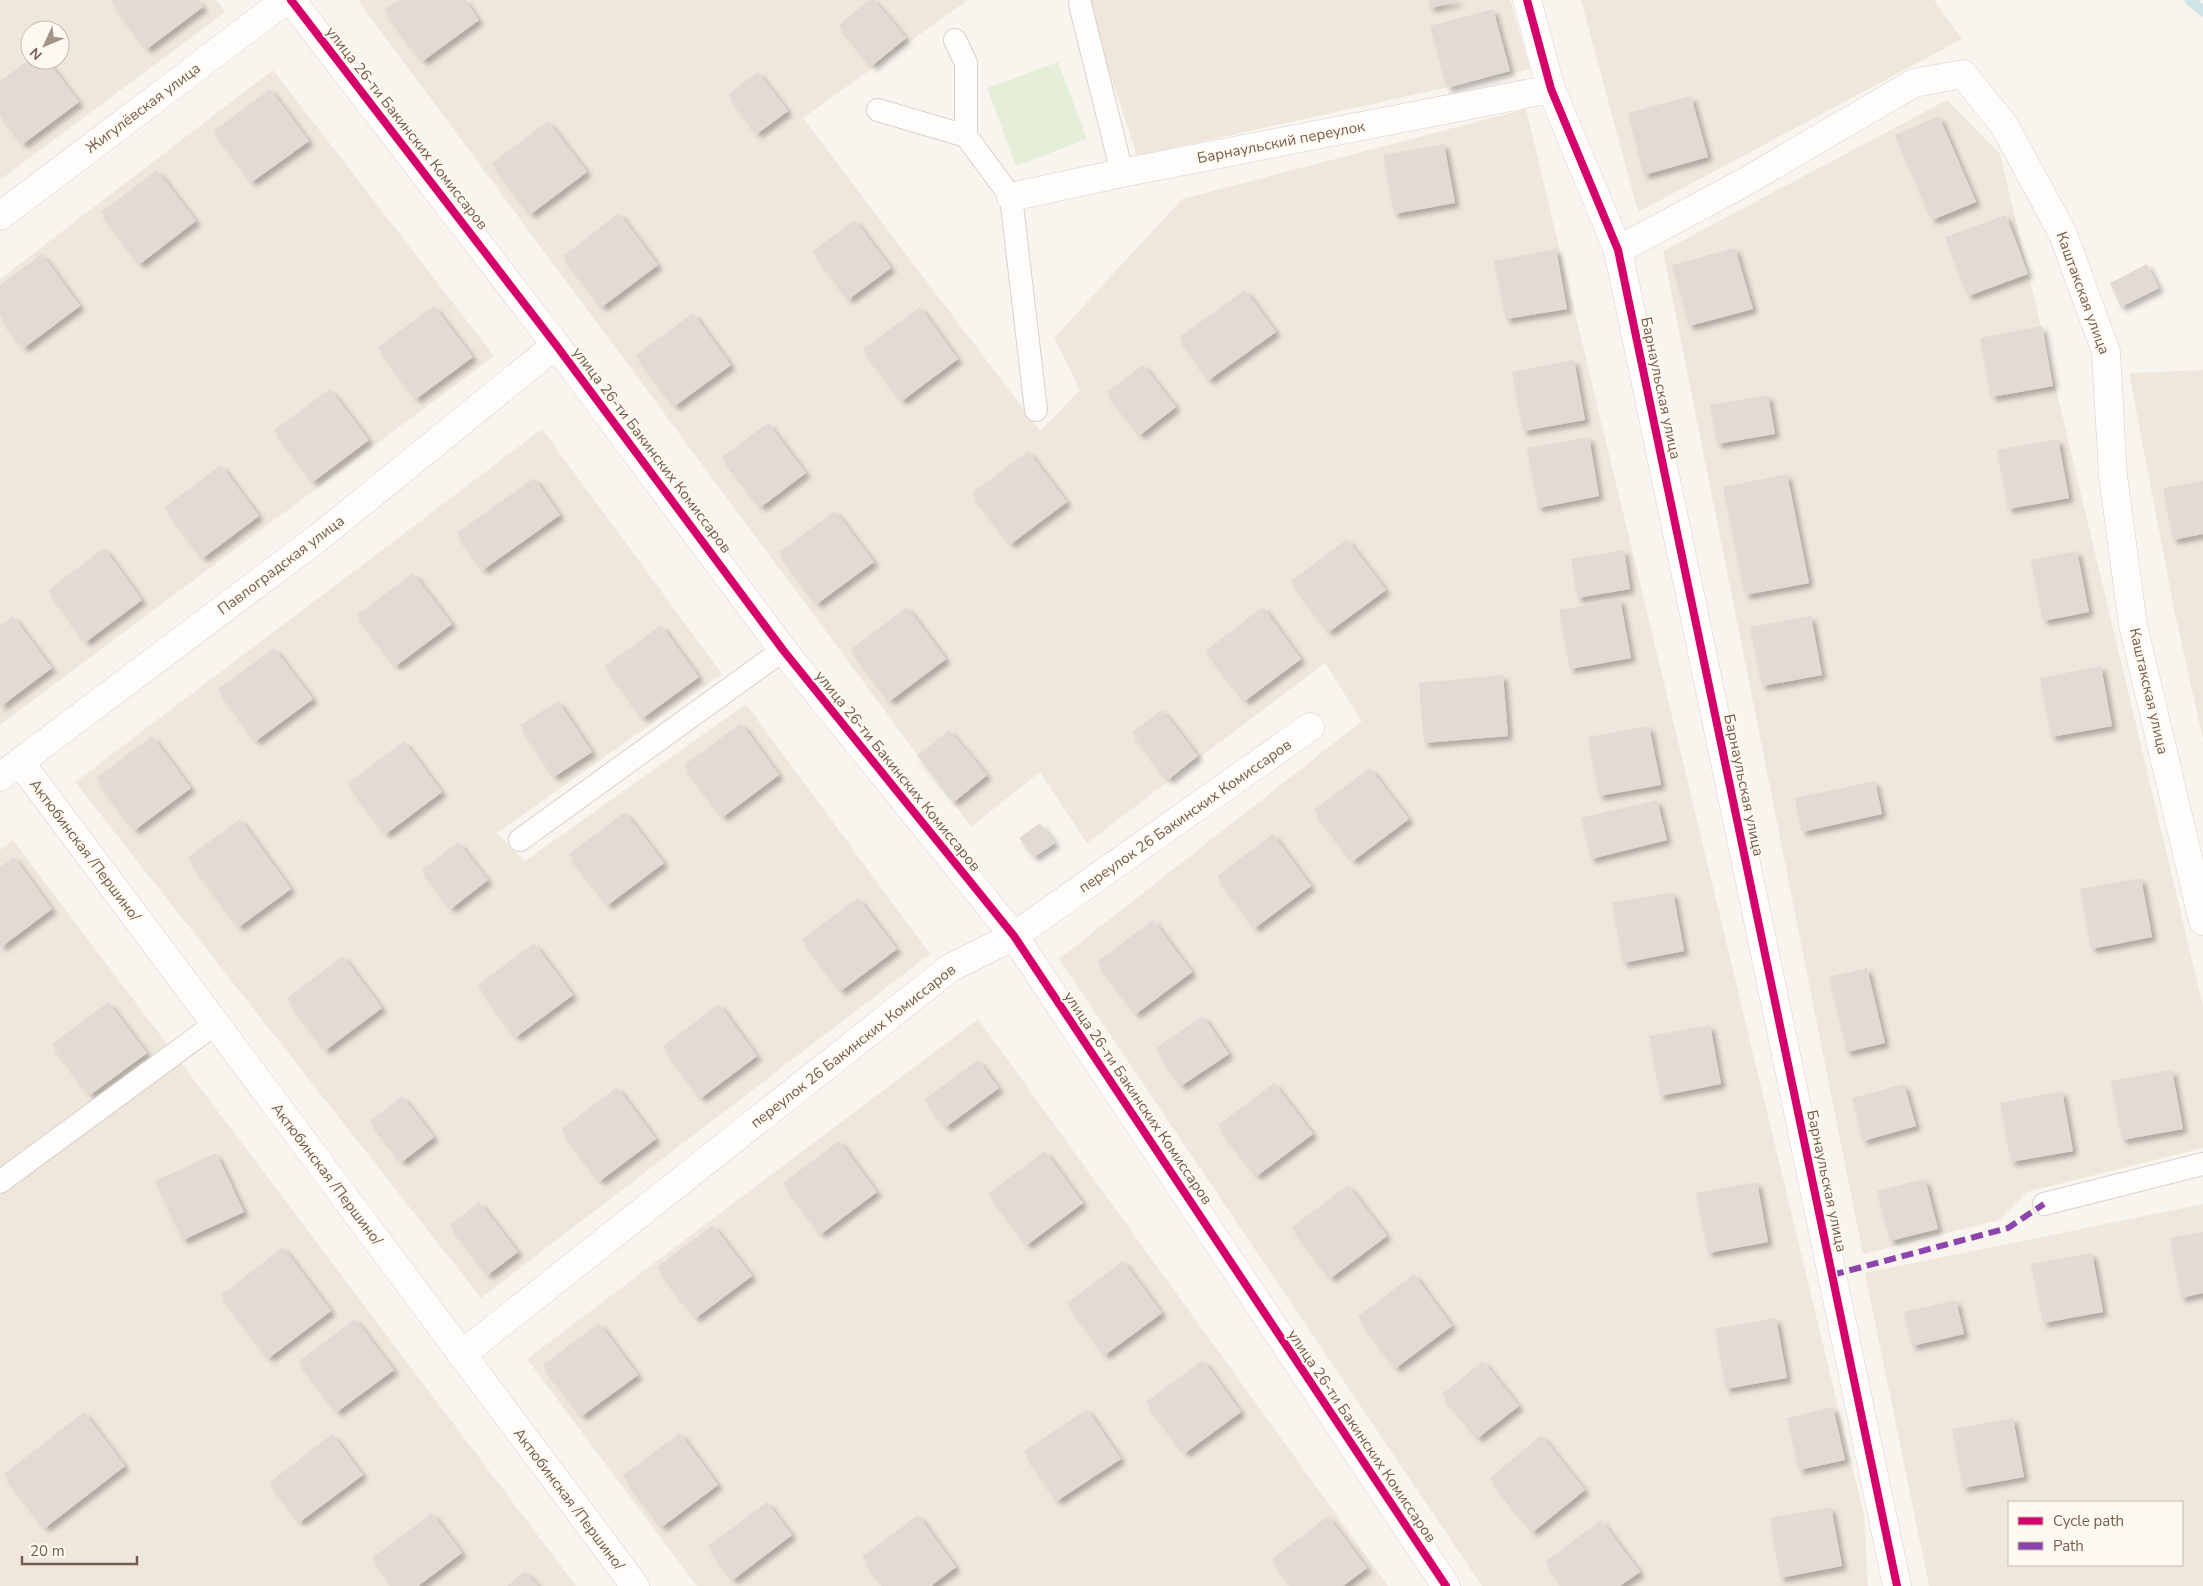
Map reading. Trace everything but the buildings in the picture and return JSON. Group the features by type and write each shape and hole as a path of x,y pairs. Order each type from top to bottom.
{"street":[{"name":"Жигулёвская улица","path":"0,216 286,0"},
{"name":"улица 26-ти Бакинских Комиссаров","path":"291,0 556,345 784,650 1014,936 1442,1585"},
{"name":"Барнаульская улица","path":"1527,0 1551,89 1618,250 1897,1586"},
{"name":"Каштакская улица","path":"1618,250 1810,146 1914,83 1963,74 2004,125 2063,234 2106,352 2113,476 2133,625 2203,921"},
{"name":"Барнаульский переулок","path":"1011,198 1122,173 1551,89"},
{"name":"Павлоградская улица","path":"10,770 318,538 556,345"},
{"name":"переулок 26 Бакинских Комиссаров","path":"461,1355 950,968 1014,936 1310,727"},
{"name":"Актюбинская /Першино/","path":"10,770 215,1024 635,1586"}],"lane":[{"path":"1080,4 1122,173"},
{"path":"955,40 966,64 966,136 1011,198 1036,410"},
{"path":"878,110 966,136"},
{"path":"520,840 784,650"},
{"path":"0,1182 215,1024"},
{"path":"2044,1204 2203,1164"}],"shaded area":[{"path":"0,0 216,0 225,12 0,180"},
{"path":"361,0 968,0 803,118 1040,431 1080,390 1054,338 1182,199 1526,109 1864,1515 1868,1586 1482,1586 1059,959 1362,721 1325,663 1087,843 1040,772 971,827 359,2"},
{"path":"1086,0 1510,0 1530,69 1137,156"},
{"path":"1581,0 1934,0 1962,39 1638,212"},
{"path":"273,70 494,356 0,725 0,279"},
{"path":"1947,100 2000,154 2203,1006 2203,1148 2027,1192 1999,1220 1863,1254 1663,251"},
{"path":"2203,370 2203,740 2174,609 2129,373"},
{"path":"542,429 722,674 497,833 525,861 746,704 930,954 481,1298 75,782"},
{"path":"13,840 576,1586 0,1586 0,850"},
{"path":"978,1019 1388,1586 697,1586 527,1359"},
{"path":"2203,1204 2203,1586 1929,1586 1865,1273"}],"green space":[{"path":"1058,62 1087,139 1016,166 987,88"}],"waterway":[{"path":"2190,0 2203,11"}],"marked path":[{"path":"1832,1275 2008,1228 2044,1204"}],"cycle path":[{"path":"291,0 556,345 783,650 1014,936 1446,1586"},
{"path":"1527,0 1551,89 1618,250 1897,1586"}]}
